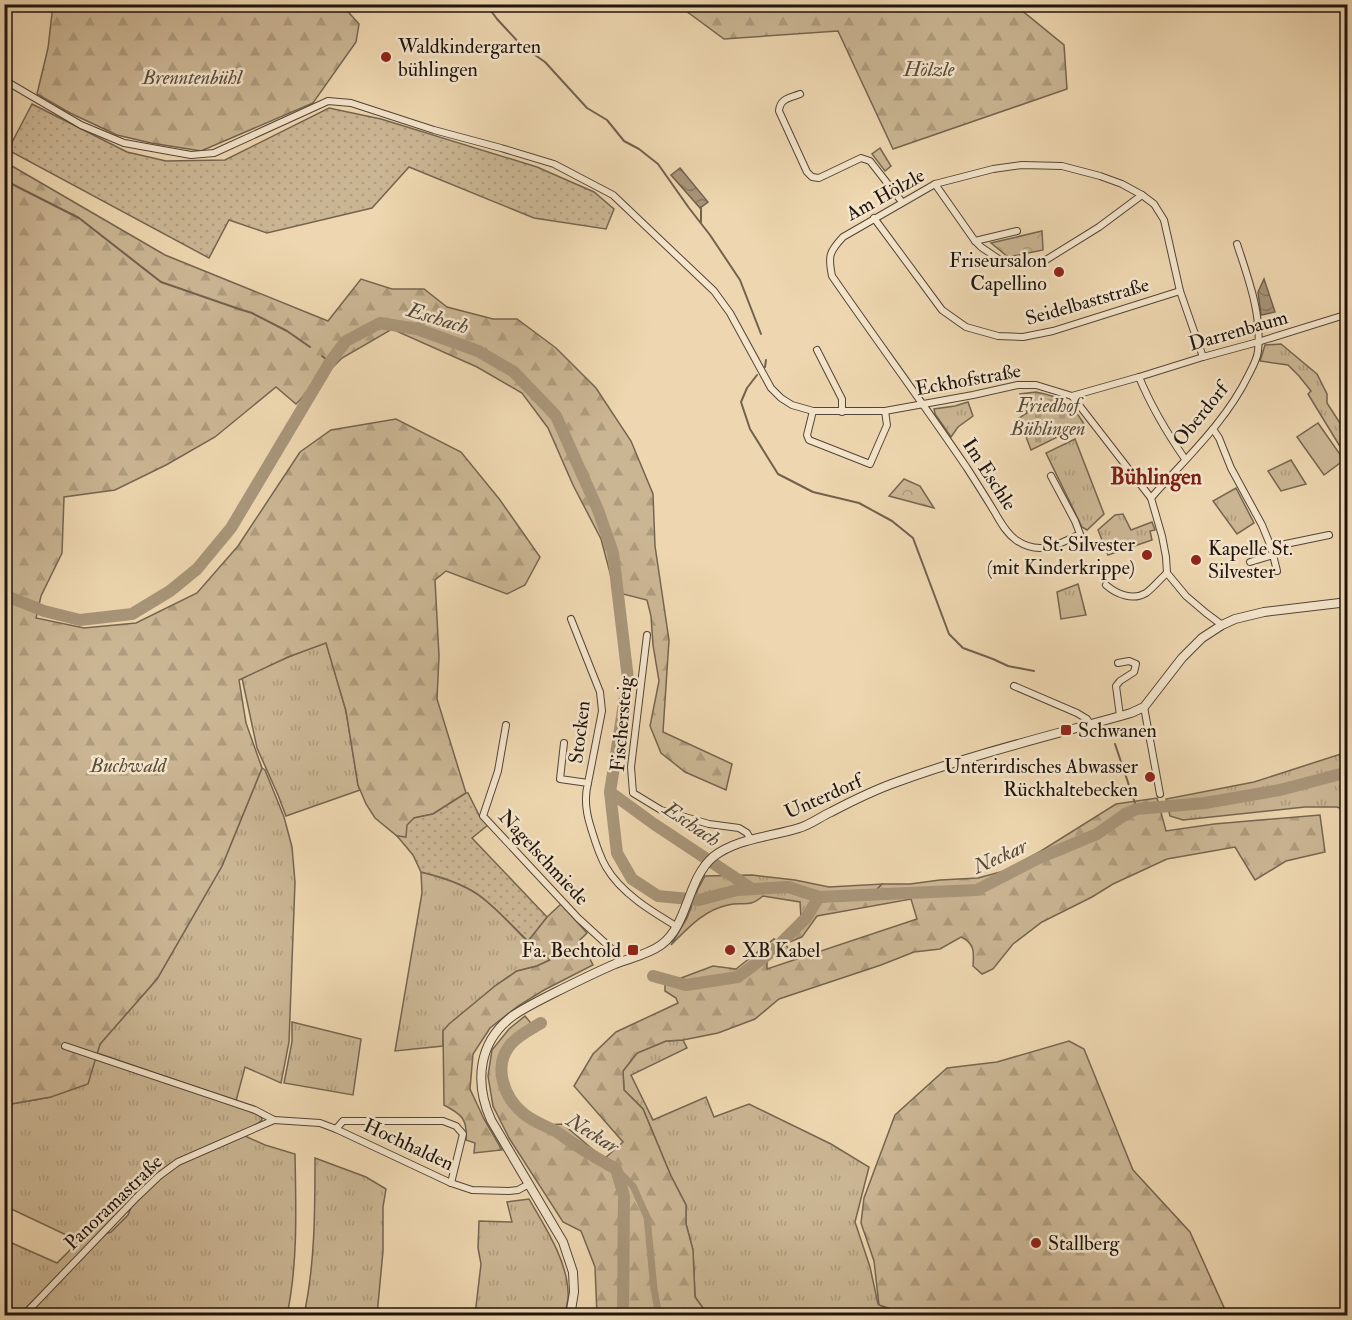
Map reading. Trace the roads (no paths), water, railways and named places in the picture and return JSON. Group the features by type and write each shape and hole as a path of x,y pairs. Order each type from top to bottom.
{"street":[{"name":"Eckhofstraße","path":"4,80 81,125 124,143 190,155 214,153 328,101 351,103 434,130 554,164 613,195 714,291 771,388 792,405 813,411 885,411 1018,385 1036,385 1072,396"},
{"path":"800,94 784,100 780,104 779,111 807,172 812,177 819,178 861,158 870,161 902,202"},
{"name":"Am Hölzle","path":"923,404 832,276 829,260 832,249 843,237 935,184 993,169 1022,165 1062,166 1122,184 1154,204 1164,220 1180,291 1203,357"},
{"path":"935,184 975,241 1004,262 1041,263 1099,227 1142,195"},
{"name":"Seidelbaststraße","path":"874,218 942,310 966,327 998,336 1023,337 1053,331 1180,291"},
{"path":"975,241 1017,231"},
{"name":"Oberdorf","path":"1151,498 1213,429 1240,393 1257,358 1258,324 1252,291 1237,243"},
{"name":"Darrenbaum","path":"1072,396 1347,314"},
{"path":"817,350 842,399 842,412"},
{"path":"1139,377 1148,399 1185,459"},
{"path":"1072,396 1151,498 1162,536 1167,573 1186,596 1222,625"},
{"name":"Im Eschle","path":"923,404 1007,531 1016,540 1028,546 1049,548 1080,534 1051,476"},
{"path":"813,411 807,435 809,440 870,464 887,425 885,411"},
{"path":"1213,429 1262,525 1277,571"},
{"path":"1271,547 1329,535"},
{"path":"1250,562 1273,555"},
{"path":"1106,585 1114,592 1132,597 1145,594 1167,573"},
{"path":"1160,794 1144,707 1182,658 1202,638 1235,619 1248,615 1347,602"},
{"name":"Stocken","path":"571,619 600,692 602,711 586,792 587,814 596,844 607,868 620,884 638,900 676,926"},
{"name":"Fischersteig","path":"647,635 631,767 633,793 661,810 709,824 739,828 747,833 751,840"},
{"path":"1118,663 1129,661 1136,664 1134,672 1116,686 1120,716"},
{"path":"1014,686 1077,712 1090,724"},
{"name":"Unterdorf","path":"570,1316 574,1292 571,1264 557,1231 486,1108 481,1088 482,1062 494,1035 507,1021 522,1010 591,974 646,954 661,945 676,926 708,862 732,846 800,828 861,796 896,782 988,752 1120,716 1144,707"},
{"name":"Nagelschmiede","path":"506,725 498,771 483,816 578,918 615,952 620,962"},
{"name":"Stocken","path":"564,743 560,779 588,783"},
{"path":"65,1046 255,1110 274,1120"},
{"name":"Hochhalden","path":"274,1120 320,1123 451,1183 472,1190 509,1191 518,1190 530,1184"},
{"name":"Panoramastraße","path":"23,1316 159,1176 178,1162 274,1120"},
{"path":"336,1129 343,1121 435,1120 452,1123 463,1134 451,1183"}],"water":[{"path":"680,168 708,202 700,208 671,175"},
{"path":"1264,279 1275,312 1261,315 1258,292"}],"waterway":[{"path":"486,4 522,46 545,62 587,108 607,120 624,141 658,164 740,280 761,334"},
{"path":"4,180 79,218 161,282 252,313 287,331 310,347"},
{"path":"701,207 701,222"},
{"name":"Eschach","path":"4,595 44,611 80,620 132,614 170,591 197,569 231,528 330,362 346,341 380,323 417,329 478,351 514,372 556,416 598,510 613,553 628,679 610,792 617,853 632,879 658,896 699,900 737,890 788,887 819,897"},
{"path":"322,356 330,362"},
{"path":"765,367 766,360"},
{"path":"757,375 747,388 741,402 750,429 778,474 813,492 859,503 892,521 913,538 949,634 963,648 1008,666 1034,671"},
{"path":"1115,744 1137,809"},
{"name":"Neckar","path":"653,976 686,985 738,977 774,950 806,918 819,897 977,890 1037,859 1097,834 1127,813 1137,809 1205,803 1280,790 1348,772"},
{"name":"Eschach","path":"610,792 752,889"},
{"name":"Neckar","path":"541,1023 525,1032 511,1044 505,1053 501,1072 503,1081 511,1099 524,1114 616,1169 624,1196 623,1316"},
{"path":"616,1169 633,1186 647,1217 659,1316"}],"place":[{"name":"Waldkindergarten bühlingen","path":"386,57"},
{"name":"Friseursalon Capellino","path":"1059,272"},
{"name":"St. Silvester (mit Kinderkrippe)","path":"1147,555"},
{"name":"Kapelle St. Silvester","path":"1196,560"},
{"name":"Schwanen","path":"1066,730"},
{"name":"Unterirdisches Abwasser Rückhaltebecken","path":"1150,777"},
{"name":"Fa. Bechtold","path":"633,950"},
{"name":"XB Kabel","path":"730,950"},
{"name":"Stallberg","path":"1036,1243"}],"district":[{"name":"Bühlingen","path":"1156,476"}],"park label":[{"name":"Hölzle","path":"929,69"},
{"name":"Brenntenbühl","path":"192,77"},
{"name":"Friedhof Bühlingen","path":"1048,416"},
{"name":"Buchwald","path":"128,765"}]}
